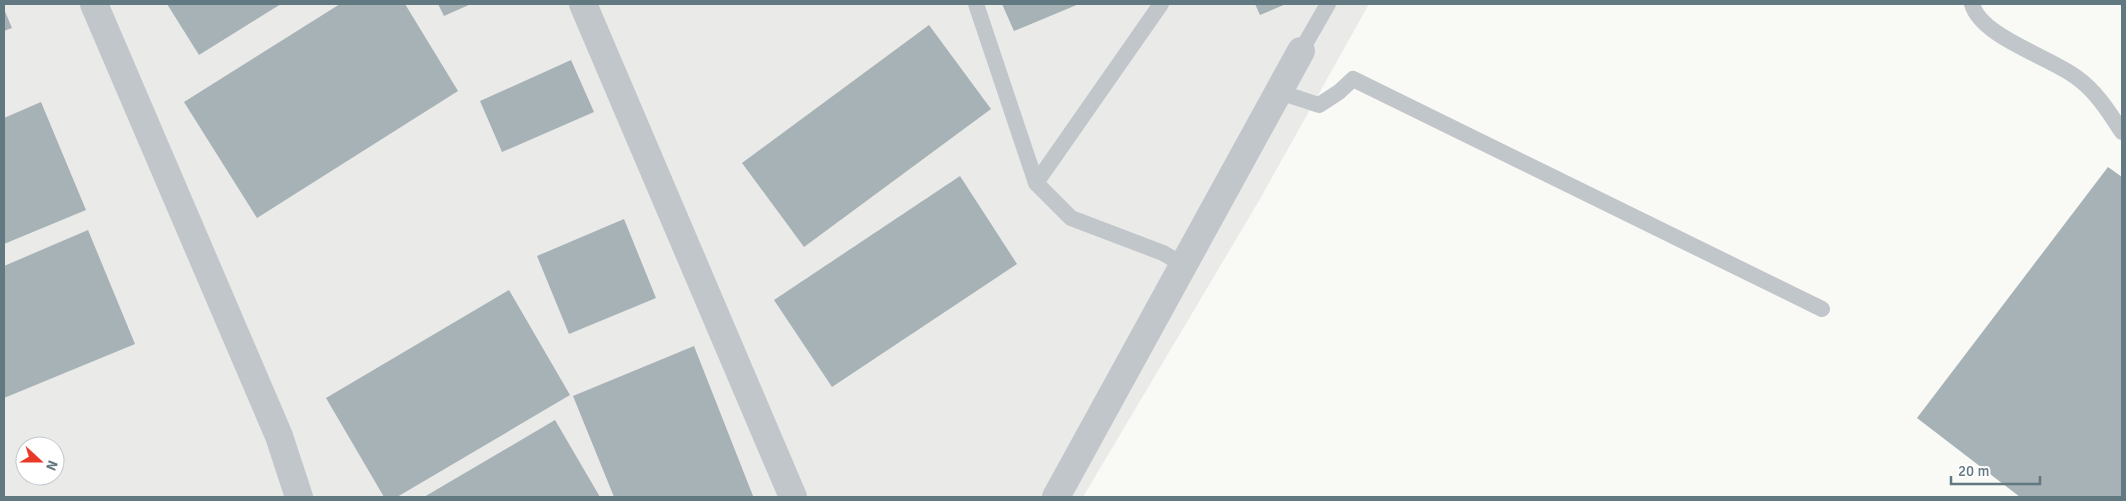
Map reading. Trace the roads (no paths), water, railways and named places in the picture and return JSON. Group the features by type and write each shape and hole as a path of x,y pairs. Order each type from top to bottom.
{"street":[{"path":"94,4 279,436 299,497"},
{"path":"583,4 793,497"},
{"path":"1056,497 1301,51"}],"lane":[{"path":"976,4 1036,183 1071,218 1162,253 1184,265"},
{"path":"1036,183 1160,4"},
{"path":"1301,51 1328,4"},
{"path":"1972,4 1973,10 1990,28 2076,77 2102,102 2122,132"},
{"path":"1279,92 1319,105 1353,80 1822,309"}]}
